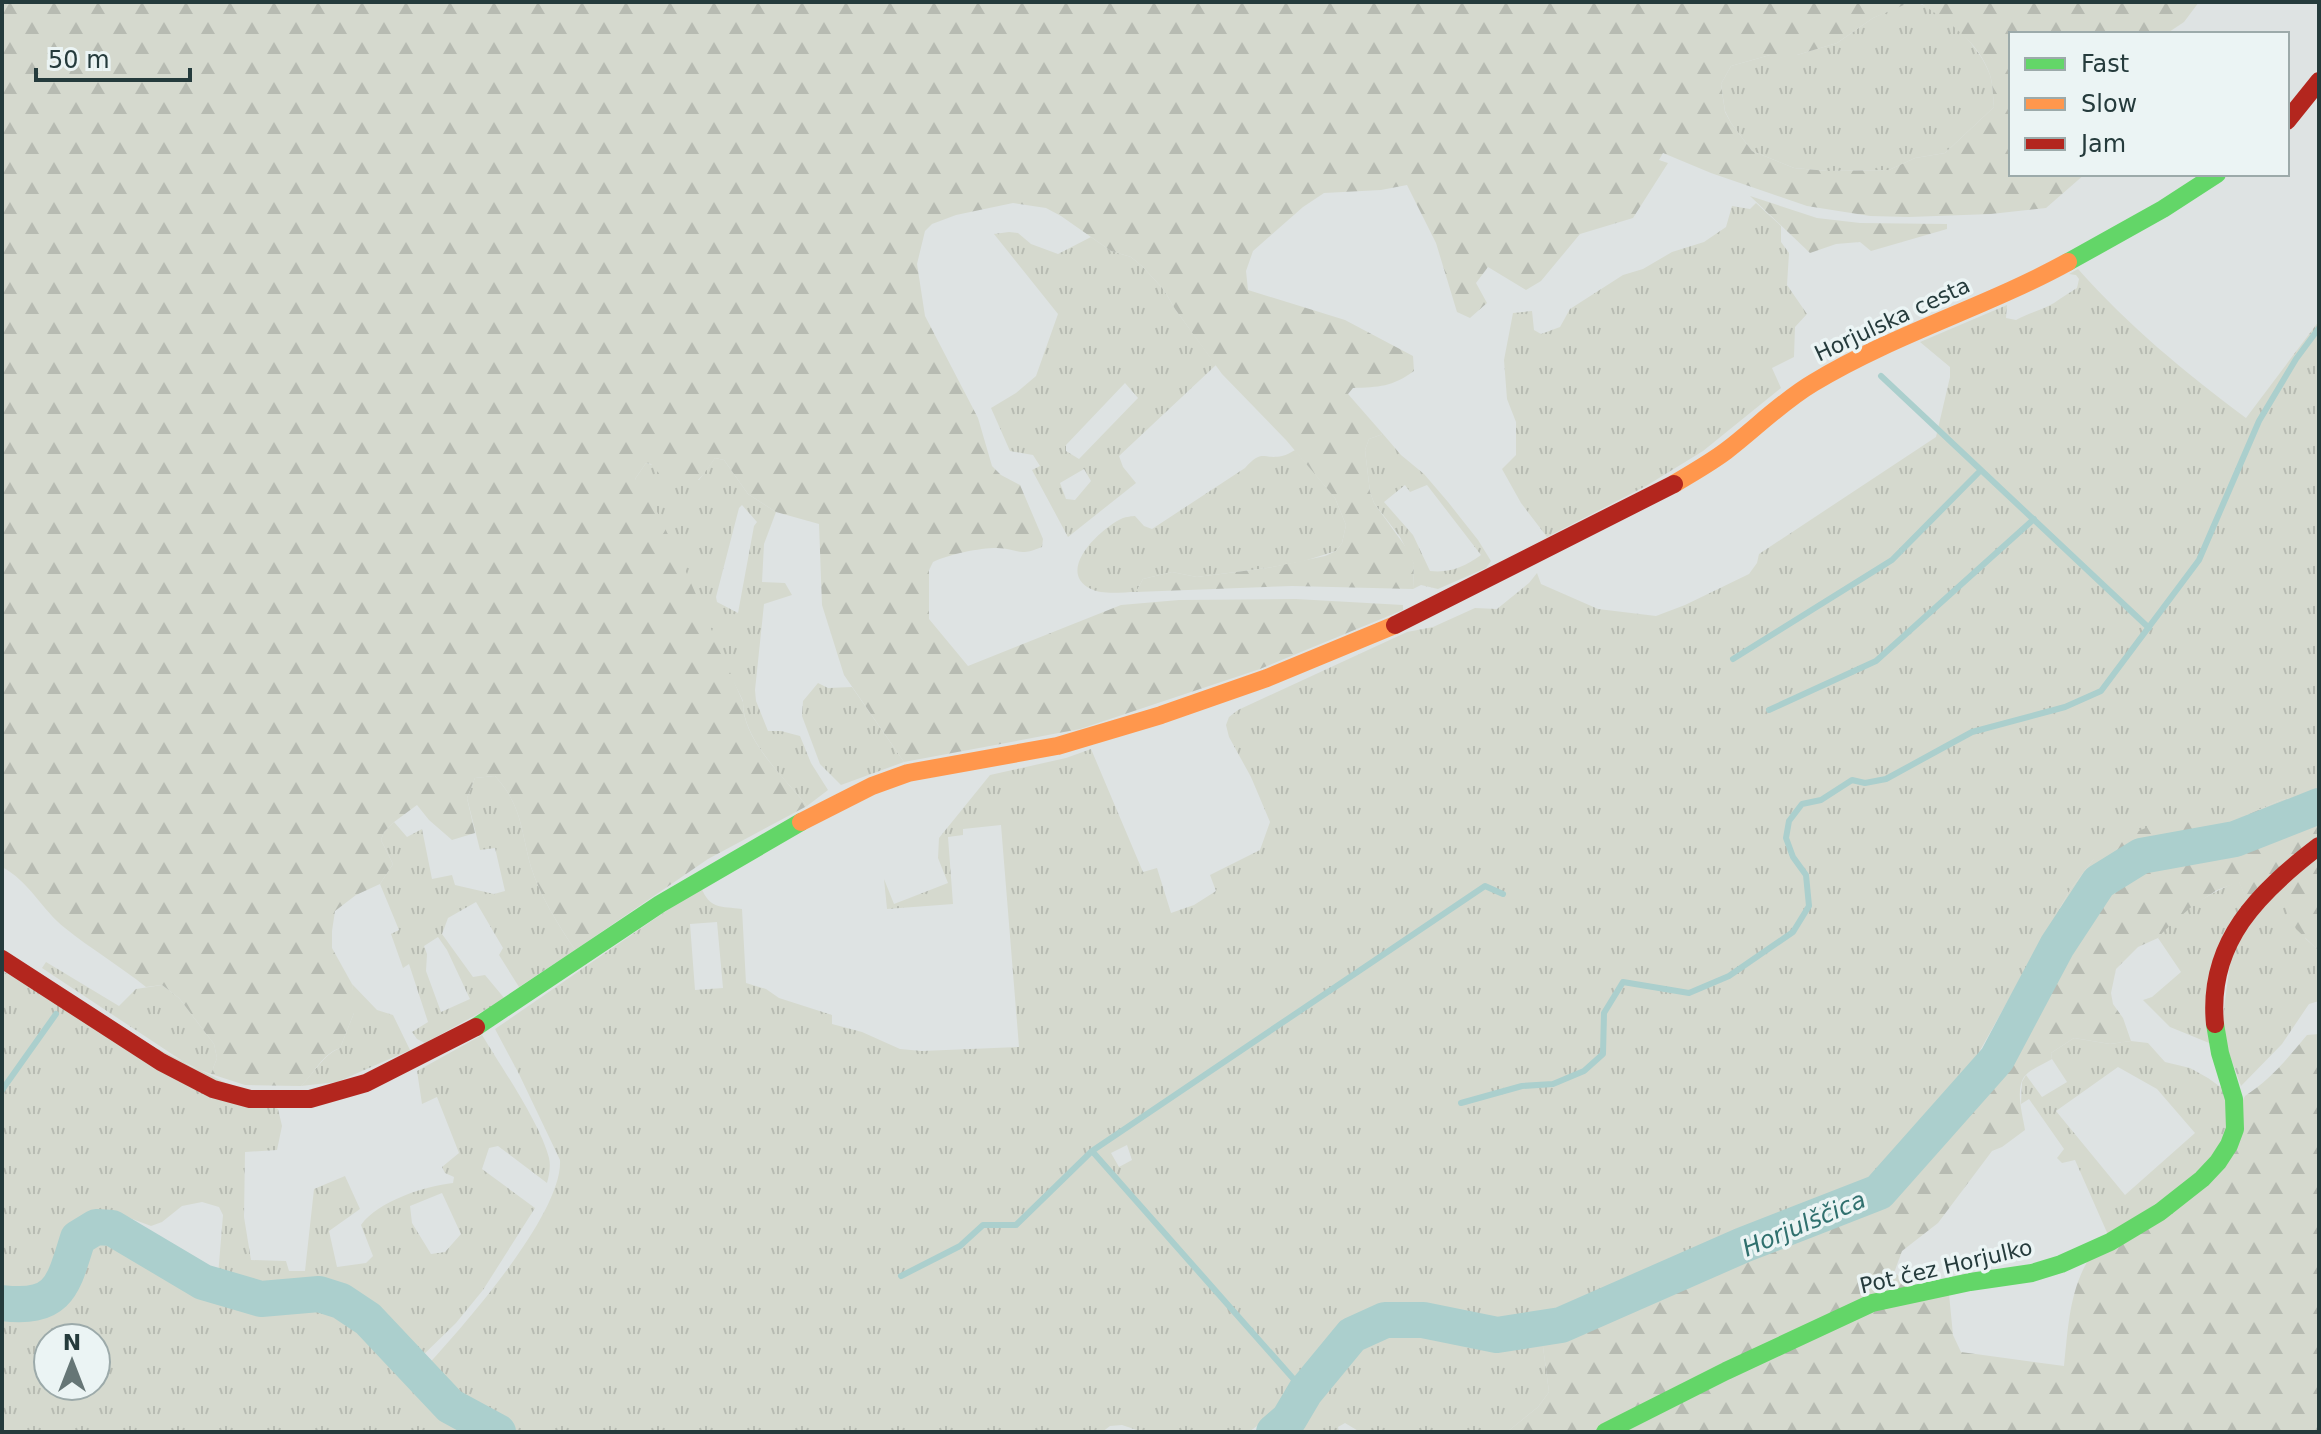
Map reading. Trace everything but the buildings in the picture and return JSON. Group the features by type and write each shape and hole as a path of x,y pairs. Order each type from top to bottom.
{"street":[{"path":"2289,118 2319,81"},
{"name":"Horjulska cesta","path":"2,959 161,1062 213,1089 250,1099 310,1099 366,1083 484,1023 660,904 806,819 872,786 908,773 1057,746 1161,715 1241,687 1412,618 1672,486 1725,452 1784,402 1812,383 1875,349 2050,272 2163,209 2214,176"},
{"name":"Pot čez Horjulko","path":"1605,1432 1671,1397 1875,1302 1976,1280 2039,1271 2100,1248 2144,1223 2197,1184 2219,1161 2234,1133 2235,1123 2234,1091 2216,1038 2213,1015 2214,984 2219,961 2234,929 2256,902 2284,871 2319,846"}],"green space":[{"path":"2,2 1911,2 1873,18 1837,43 1797,55 1770,55 1731,66 1721,84 1725,112 1752,151 1794,168 1828,171 1889,170 1915,158 1945,153 1994,107 1990,75 1978,52 1961,33 1919,2 2199,2 2184,22 2169,32 2009,32 2009,176 2083,176 2046,208 1991,214 1870,216 1807,206 1663,153 1659,160 1668,163 1633,218 1580,234 1541,281 1526,290 1488,267 1476,283 1487,303 1470,318 1457,312 1436,243 1407,185 1381,190 1324,193 1303,207 1253,251 1246,271 1248,290 1345,320 1413,356 1414,371 1406,376 1385,385 1353,388 1348,394 1383,434 1369,439 1365,450 1370,492 1374,503 1410,553 1414,564 1413,589 1292,586 1136,592 1143,579 1172,572 1197,577 1267,568 1325,556 1336,551 1342,543 1346,525 1335,498 1286,440 1222,374 1164,290 1131,257 1111,251 1046,208 1013,203 956,215 932,224 925,231 917,264 925,316 978,418 992,466 1020,485 1043,539 1042,547 1028,552 982,549 933,562 929,570 929,619 968,666 1121,605 1179,600 1296,599 1403,605 1403,610 1260,669 1080,729 904,762 844,675 822,605 819,524 776,512 748,494 724,460 715,458 699,479 686,485 673,483 646,463 635,479 649,495 687,574 743,702 749,730 766,758 807,806 708,859 575,950 539,889 516,808 495,776 475,778 467,798 475,833 452,840 417,805 384,832 381,840 393,864 380,884 356,895 335,911 332,948 352,984 354,1013 340,1048 323,1059 301,1086 245,1085 211,1074 217,1058 214,1044 179,998 162,985 146,987 75,936 20,880 2,867"},
{"path":"1908,2 1932,9 1945,18 1978,52 1990,75 1994,107 1945,153 1915,158 1889,170 1794,168 1752,151 1725,111 1721,84 1731,66 1770,55 1797,55 1837,43 1873,18"},
{"path":"1750,196 1817,218 1860,223 1947,224 1947,229 1871,251 1860,242 1836,244 1810,253"},
{"path":"1756,203 1781,226 1781,242 1789,253 1787,285 1807,314 1795,327 1794,357 1772,368 1781,388 1703,451 1646,486 1547,537 1521,503 1502,469 1516,455 1516,422 1507,399 1504,360 1513,313 1532,311 1534,330 1541,334 1560,327 1570,309 1623,275 1643,269 1672,252 1704,242 1726,227 1732,206 1750,209"},
{"path":"1018,233 1031,244 1058,254 1091,237 1111,251 1131,257 1164,290 1216,365 1119,456 1123,467 1136,483 1068,537 1032,470 1040,466 1033,455 1010,451 991,408 1036,376 1058,314 994,234","holes":["1125,383 1138,398 1079,459 1066,451 1066,445","1084,469 1091,481 1075,500 1066,499 1060,483"]},
{"path":"2078,269 2158,348 2246,418 2319,321 2319,793 2281,800 2247,815 2223,817 2093,860 2070,890 1959,1088 1920,1146 1870,1196 1828,1216 1719,1244 1648,1282 1573,1316 1522,1326 1456,1318 1428,1311 1353,1321 1324,1351 1302,1383 1288,1412 1266,1419 1249,1432 1143,1432 1122,1425 1110,1426 1102,1432 512,1432 459,1399 424,1369 507,1270 545,1210 557,1183 560,1160 495,1029 701,887 712,903 742,909 746,983 766,989 779,998 832,1015 832,1024 862,1032 900,1049 1019,1047 1001,825 963,829 963,835 948,837 953,904 887,909 884,879 894,904 948,883 938,858 939,838 990,775 1066,758 1091,749 1143,872 1157,868 1171,913 1194,905 1216,891 1210,875 1260,850 1270,822 1251,777 1229,737 1226,725 1229,717 1238,710 1407,632 1433,627 1475,608 1497,609 1537,573 1541,584 1598,609 1656,616 1749,574 1759,554 1936,437 1950,367 1920,342 2007,305 2006,318 2016,320 2045,308 2077,288 2079,279 2069,274","holes":["717,922 723,988 695,990 690,924","1127,1145 1132,1160 1119,1167 1111,1153"]},
{"path":"1383,434 1401,455 1424,474 1478,540 1491,561 1486,568 1438,589 1421,585 1413,589 1414,564 1370,492 1365,450 1369,439","holes":["1405,485 1410,492 1427,485 1481,555 1457,568 1430,571 1413,535 1384,502"]},
{"path":"1295,450 1335,498 1346,525 1342,543 1336,551 1267,568 1197,577 1172,572 1143,579 1136,592 1101,592 1081,581 1077,572 1085,550 1114,523 1135,516 1144,526 1152,529 1256,458 1282,456"},
{"path":"715,458 724,460 748,494 776,512 764,544 762,582 785,583 792,595 764,604 756,701 768,731 800,736 811,763 828,790 807,806 766,758 749,730 743,701 635,479 646,463 699,480","holes":["742,505 757,522 754,526 738,613 717,602 716,597 739,508"]},
{"path":"818,683 828,688 852,687 904,762 841,785 820,764 802,716 803,701"},
{"path":"495,776 511,797 539,889 575,950 519,987 499,955 503,948 476,902 448,918 442,934 473,977 485,975 505,999 425,1043 412,1032 428,1022 409,964 403,968 391,934 399,930 380,884 393,864 381,840 394,822 407,837 422,829 432,879 452,875 455,885 494,894 505,891 495,848 480,850 467,798 475,778","holes":["438,937 470,999 441,1012 426,971 424,946"]},
{"path":"2319,793 2319,953 2296,929 2278,889 2249,906 2239,882 2217,890 2190,908 2158,938 2138,947 2116,969 2111,993 2131,1041 2110,1044 2074,1038 2051,1053 2052,1059 2027,1074 2021,1083 2020,1096 2025,1130 1992,1151 1938,1223 1902,1251 1894,1273 1919,1287 1949,1294 1953,1335 1961,1352 2064,1366 2073,1299 2087,1262 2192,1197 2245,1096 2271,1076 2307,1035 2319,1034 2319,1432 1507,1432 1538,1407 1549,1392 1542,1339 1619,1309 1722,1258 1719,1244 1763,1229 1806,1223 1870,1196 1920,1146 1959,1088 2070,890 2093,860 2121,839 2161,821 2247,815 2281,800"},
{"path":"2239,881 2249,906 2216,957 2214,1045 2170,1027 2143,1000 2152,997 2181,972 2158,938 2195,904"},
{"path":"2278,889 2306,939 2319,953 2319,1001 2309,1004 2282,1044 2241,1086 2221,1031 2232,948"},
{"path":"46,962 119,1006 136,989 162,985 179,998 214,1044 217,1058 211,1074 190,1066 42,968"},
{"path":"2,971 278,1109 282,1126 277,1150 245,1152 244,1217 251,1260 286,1261 289,1271 305,1271 314,1189 345,1176 360,1209 329,1231 337,1267 366,1263 373,1256 361,1225 369,1216 390,1202 416,1191 453,1183 454,1177 445,1173 442,1167 459,1153 437,1097 422,1104 417,1071 482,1035 529,1112 549,1158 547,1183 498,1146 489,1148 482,1169 535,1208 483,1290 456,1323 417,1361 382,1315 348,1293 218,1276 223,1215 219,1207 202,1202 182,1206 162,1222 151,1226 127,1217 115,1221 87,1220 75,1228 52,1273 42,1284 24,1293 2,1292","holes":["442,1193 461,1234 445,1252 431,1254 412,1223 410,1206"]},
{"path":"352,984 377,1010 393,1015 410,1050 337,1082 301,1086 324,1060 340,1048 354,1013"},
{"path":"2074,1038 2110,1044 2131,1041 2148,1043 2165,1062 2190,1068 2229,1093 2230,1123 2209,1166 2109,1237 2075,1160 2062,1163 2057,1158 2064,1149 2029,1099 2021,1104 2022,1082 2026,1075 2042,1097 2067,1082 2051,1053","holes":["2118,1067 2157,1089 2195,1133 2125,1195 2056,1111"]},
{"path":"110,1239 218,1298 258,1305 327,1306 341,1311 371,1333 407,1385 478,1432 2,1432 2,1320 38,1311 61,1299 82,1263 87,1243"},
{"path":"1387,1323 1457,1328 1508,1339 1542,1339 1549,1392 1538,1407 1507,1432 1360,1432 1345,1423 1338,1427 1339,1432 1286,1432 1295,1427 1308,1410 1343,1347"}],"waterway":[{"path":"1461,1103 1522,1086 1553,1084 1584,1071 1603,1054 1604,1013 1623,982 1689,993 1729,976 1793,932 1809,906 1806,875 1793,857 1786,838 1789,821 1802,804 1821,800 1852,780 1865,783 1886,779 1972,732 2065,707 2101,691 2199,560 2259,421 2296,359 2319,328"},
{"path":"1881,376 2149,628"},
{"path":"1733,659 1892,560 1981,470"},
{"path":"1769,710 1876,661 2034,519"},
{"name":"Horjulščica","path":"1274,1432 1289,1419 1305,1392 1352,1335 1385,1320 1423,1320 1497,1335 1561,1325 1743,1245 1879,1192 1997,1059 2057,946 2099,882 2141,856 2235,839 2319,806"},
{"path":"1092,1151 1485,886 1503,894"},
{"path":"2,1090 56,1014"},
{"path":"901,1276 960,1246 983,1225 1016,1225 1092,1151 1305,1392"},
{"name":"Horjulščica","path":"2,1303 21,1304 48,1298 63,1281 78,1238 96,1227 112,1228 203,1282 261,1299 319,1294 341,1301 368,1319 450,1406 498,1432"}],"traffic: fast":[{"path":"2068,262 2163,209 2214,176"},
{"path":"476,1027 660,904 801,822"},
{"path":"1605,1432 1872,1303 1970,1282 2032,1273 2061,1264 2110,1242 2160,1212 2202,1179 2218,1162 2235,1129 2234,1099 2215,1024"}],"traffic: slow":[{"path":"1674,484 1726,451 1801,390 1875,350 2068,262"},
{"path":"801,822 872,786 908,773 1057,746 1161,715 1267,678 1395,625"}],"traffic: jam":[{"path":"2289,118 2319,81"},
{"path":"1395,625 1674,484"},
{"path":"2215,1024 2219,968 2229,944 2258,901 2319,846"},
{"path":"2,959 161,1062 213,1089 250,1099 310,1099 366,1083 476,1027"}]}
